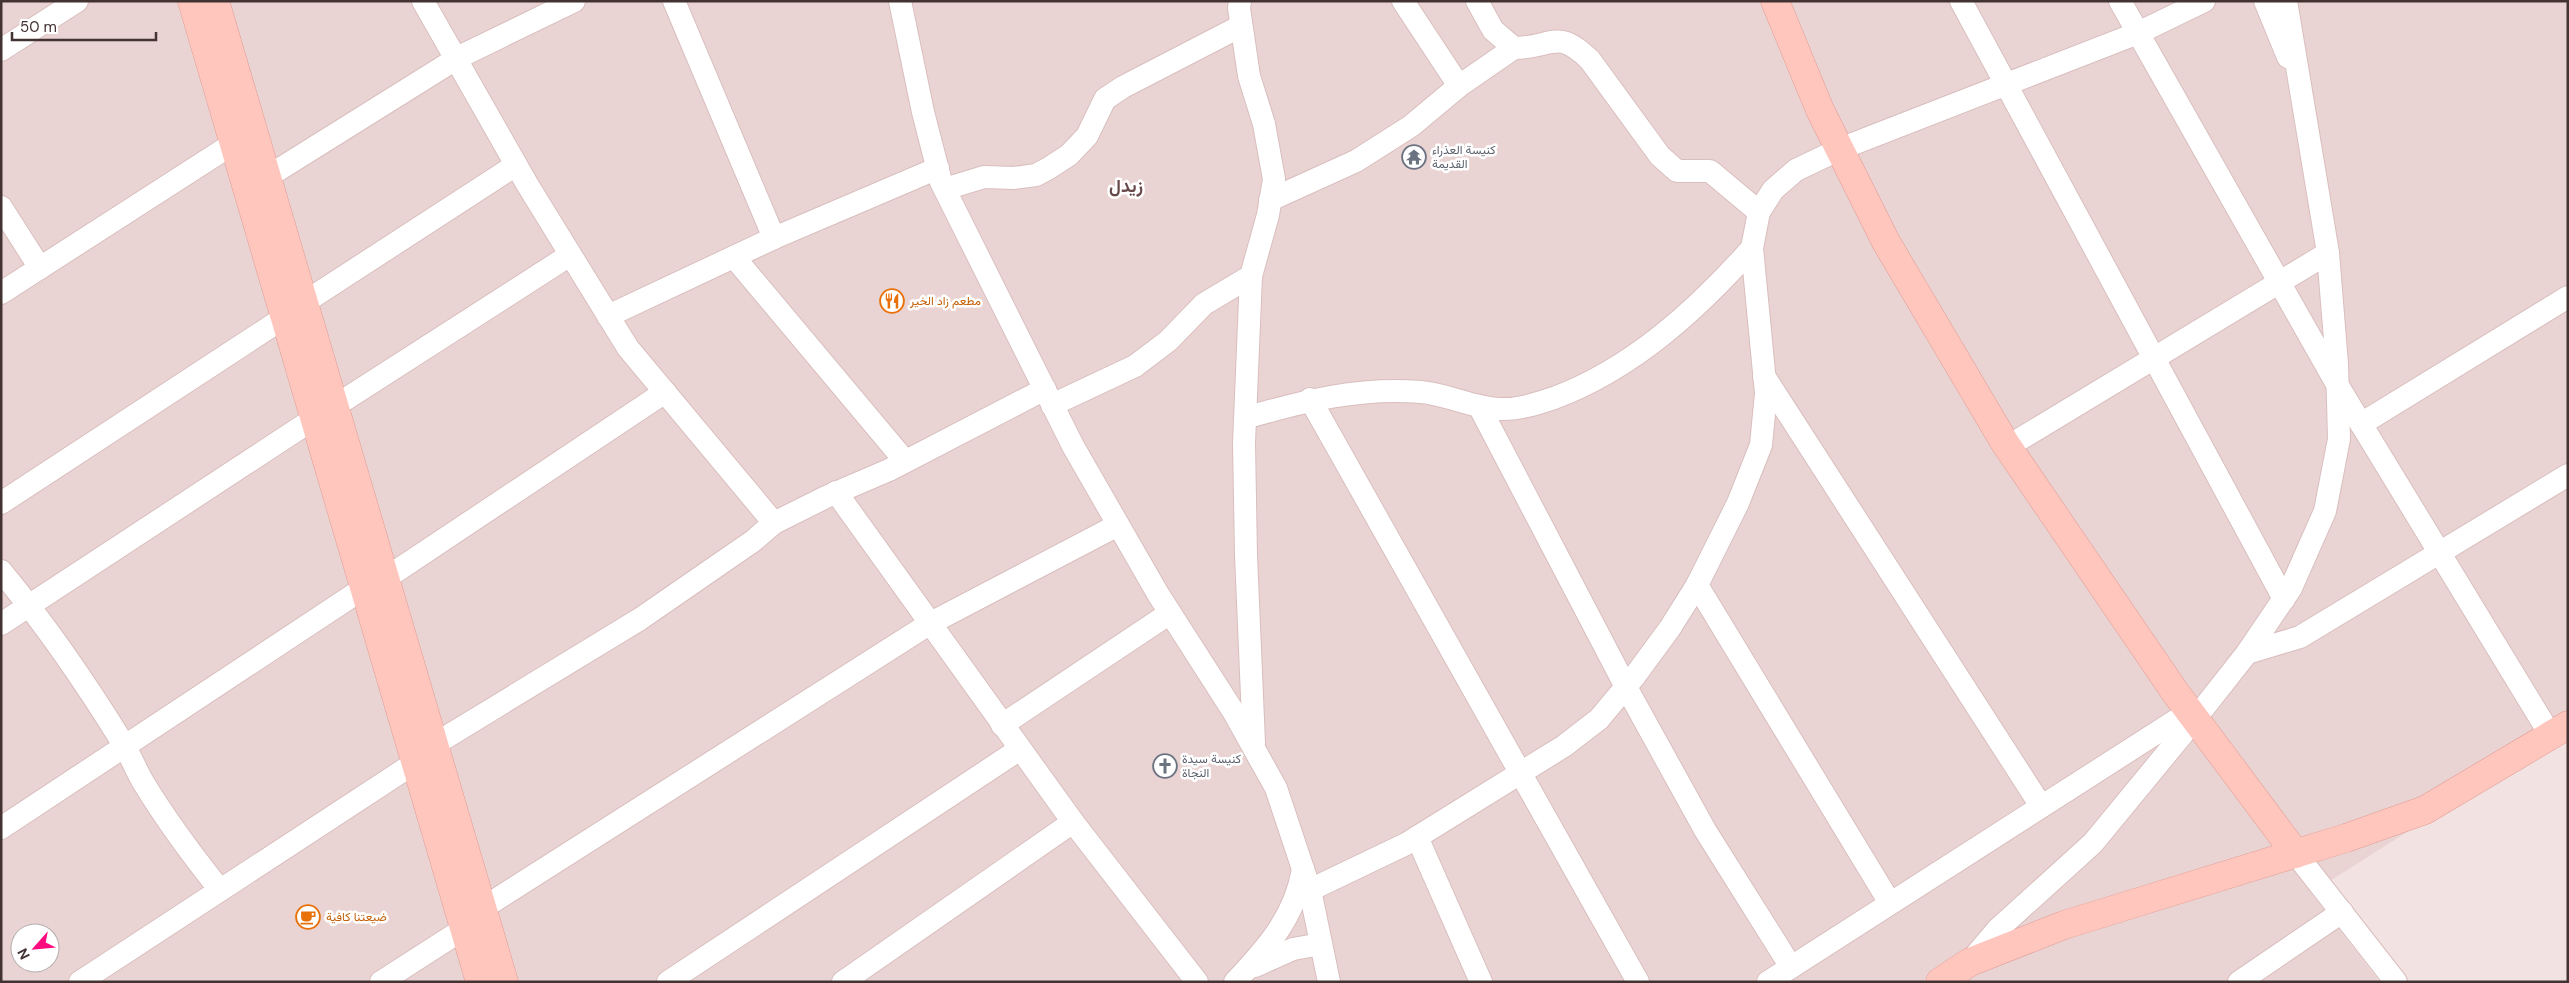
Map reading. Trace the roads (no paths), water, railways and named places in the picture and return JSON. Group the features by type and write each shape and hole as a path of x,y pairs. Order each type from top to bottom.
{"street":[{"path":"1,50 77,1"},
{"path":"192,1 234,143 295,309 425,753 464,928 480,982"},
{"path":"215,1 267,177 295,309"},
{"path":"423,1 516,165 628,348 774,523"},
{"path":"267,177 455,60 574,1"},
{"path":"674,1 774,238"},
{"path":"900,1 938,168 945,189 1048,397 1118,525 1170,613 1233,711 1276,788 1310,890 1329,982"},
{"path":"1240,1 1241,26 1249,76 1264,124 1274,179 1251,276 1245,418 1246,555 1254,749"},
{"path":"1477,1 1493,30 1514,48"},
{"path":"1775,1 1820,110 1886,242 2007,447 2192,715 2296,854 2396,982"},
{"path":"1961,1 2284,599"},
{"path":"1940,982 1970,962 2064,925 2296,854 2425,810 2559,731 2440,553 2338,386 2120,1"},
{"path":"1310,890 1417,837 1564,746 1599,719 1626,687 1670,628 1697,585 1738,504 1760,445 1766,393 1752,248 1758,212 1773,190 1796,170 1840,150 2138,33 2204,1"},
{"path":"2265,1 2277,35 2300,83"},
{"path":"1970,962 1997,930 2093,843 2192,715 2247,653 2291,588 2326,511 2339,438 2338,386 2328,253 2286,1"},
{"path":"1408,3 1459,86"},
{"path":"945,189 984,177 1014,178 1036,175 1049,168 1069,155 1087,136 1105,99 1123,87 1241,26"},
{"path":"1270,200 1356,161 1411,126 1459,86 1514,48 1532,48 1559,40 1576,46 1590,60 1660,156 1677,171 1710,171 1758,212"},
{"path":"1,293 234,143"},
{"path":"1,503 516,165"},
{"path":"608,316 774,238 938,168"},
{"path":"1,207 40,268"},
{"path":"1245,418 1310,399 1356,392 1422,392 1499,409 1530,406 1568,392 1616,368 1671,328 1725,279 1752,248"},
{"path":"2007,447 2328,253"},
{"path":"1,624 325,412 570,255"},
{"path":"734,257 905,462"},
{"path":"80,982 108,974 220,890 425,753 640,620 753,541 774,523 836,492 1048,397 1135,366 1168,341 1204,304 1251,276"},
{"path":"2361,424 2568,297"},
{"path":"1764,376 2042,806"},
{"path":"1,828 665,392"},
{"path":"1310,399 1638,982"},
{"path":"1479,406 1626,687 1704,830 1791,967"},
{"path":"2247,653 2300,638 2568,475"},
{"path":"836,492 1020,749 1197,982"},
{"path":"483,908 929,624 1118,525"},
{"path":"1,572 30,605 125,746 142,780 186,848 220,890"},
{"path":"1697,585 1890,904"},
{"path":"1002,724 1170,613"},
{"path":"1768,982 2042,806 2192,715"},
{"path":"668,982 1020,749"},
{"path":"425,753 483,908 504,982"},
{"path":"843,982 1074,822"},
{"path":"1417,837 1481,982"},
{"path":"1240,976 1269,946 1284,921 1300,884 1303,869"},
{"path":"2239,982 2342,912"},
{"path":"381,982 464,928"},
{"path":"1240,976 1293,949 1321,944"}],"place":[{"name":"كنيسة العذراء القديمة","path":"1414,157"},
{"name":"مطعم زاد الخير","path":"892,301"},
{"name":"كنيسة سيدة النجاة","path":"1165,766"},
{"name":"ضيعتنا كافية","path":"308,917"}],"district":[{"name":"زيدل","path":"1126,186"}]}
